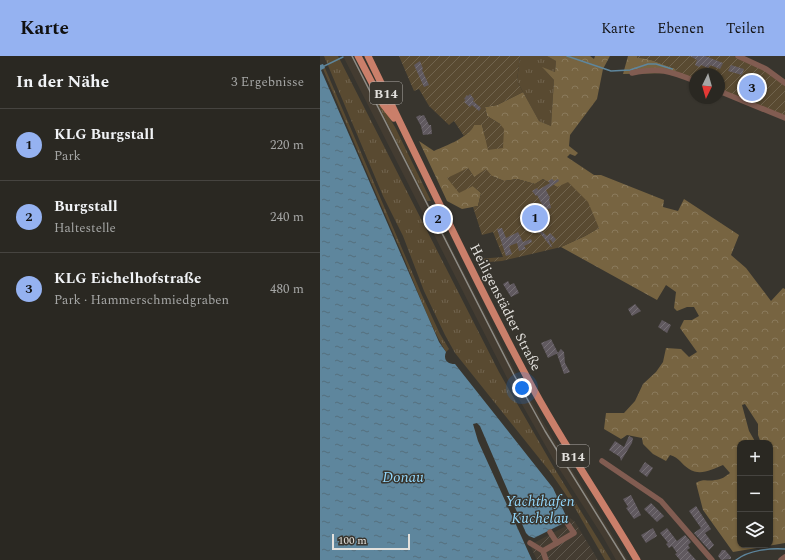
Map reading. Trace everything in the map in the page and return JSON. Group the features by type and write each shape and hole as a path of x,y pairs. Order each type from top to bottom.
{"main road":[{"path":"358,56 383,104 404,131"},
{"name":"Heiligenstädter Straße","path":"368,56 452,230 530,382 558,432 637,560"}],"street":[{"path":"738,56 766,69 785,83"},
{"path":"632,73 645,70 657,70 674,73 689,79"},
{"path":"725,93 785,118"},
{"path":"602,461 661,501 712,560"},
{"path":"542,551 574,534 565,520"},
{"path":"550,532 557,543"},
{"path":"530,543 542,551 546,560"},
{"path":"781,560 785,557"}],"shaded area":[{"path":"343,56 353,56 523,387 558,447 628,560 616,560 553,459 507,378"},
{"path":"570,518 575,522 598,560 537,560 530,545 566,526"}],"green space":[{"path":"324,56 338,56 499,372 553,466 611,560 605,560 575,508 551,473 455,353 424,291 403,236 383,196"},
{"path":"399,56 520,56 517,81 523,92 497,105 485,107 487,116 500,124 504,129 503,148 488,150 482,125 474,125 472,129 464,136 454,121 449,125 429,106 419,89 414,91"},
{"path":"520,56 547,56 556,61 555,72 543,68 554,80 551,126 539,121 517,81"},
{"path":"547,56 590,56 594,59 595,56 610,56 603,69 597,99 570,135 569,146 578,153 575,156 570,154 567,157 594,175 601,175 664,200 663,207 678,211 684,199 739,235 731,255 746,268 771,301 783,288 785,289 785,543 773,545 773,440 760,440 758,435 758,424 745,404 742,405 749,431 754,440 737,440 737,548 756,548 733,552 703,510 696,483 717,480 725,477 730,473 723,465 706,472 693,471 673,456 670,455 666,461 653,454 643,444 642,438 627,435 621,439 604,429 606,413 624,413 635,401 643,384 656,372 663,362 666,348 681,349 689,357 697,352 680,328 684,320 692,320 699,316 694,307 687,307 677,311 674,308 676,292 666,285 657,300 561,247 599,228 557,187 543,179 535,184 517,179 504,181 492,176 474,177 468,168 473,186 481,193 478,206 462,209 447,201 419,141 434,151 451,144 467,134 474,125 482,125 485,136 500,124 487,116 485,107 497,105 523,92 539,121 551,126 554,80 542,67 555,72 556,61"},
{"path":"628,56 637,56 637,58 651,60 676,69 674,73 623,74"},
{"path":"637,56 734,56 765,70 785,85 785,118 725,93 725,68 689,68 689,79 674,73 676,69 651,60 637,58"},
{"path":"325,68 421,293 440,334 449,349 446,352 433,328 351,136 323,69"},
{"path":"376,96 395,127 431,201 427,201 374,97"},
{"path":"468,168 474,177 486,169 492,176 504,181 517,179 535,184 543,179 557,187 568,182 588,202 599,228 561,247 480,265 478,259 503,257 493,232 482,235 473,207 478,206 481,193 473,186 459,193 447,178"}],"water":[{"name":"Donau","path":"323,64 325,68 321,70 439,342 446,352 446,361 455,364 553,488 566,516 567,519 564,523 534,538 529,536 526,533 480,426 477,423 473,424 478,441 532,560 320,560 320,65"}],"building":[{"path":"690,56 705,56 723,63 720,68 710,65 708,68 701,65 699,67 695,65 697,60"},
{"path":"420,61 422,70 429,85 424,87 414,65"},
{"path":"731,65 744,69 742,75 728,71"},
{"path":"470,94 474,99 473,101 481,108 479,111 472,105 470,107 464,102 467,95 468,96"},
{"path":"424,115 429,125 431,125 432,134 423,135 421,126 416,117"},
{"path":"552,179 554,181 558,179 559,181 546,190 550,198 551,208 545,210 537,195 536,196 532,191 537,188 538,190 550,183 548,181"},
{"path":"542,222 544,227 539,229 547,236 550,233 556,239 553,243 550,239 549,240 552,247 540,233 539,234 534,225"},
{"path":"502,228 506,238 518,232 523,242 531,239 532,242 524,246 526,249 519,251 517,243 509,246 512,254 506,256 497,229"},
{"path":"508,281 510,285 514,283 519,293 511,297 503,284"},
{"path":"635,304 641,311 632,316 628,309"},
{"path":"662,320 671,325 667,333 658,327"},
{"path":"551,339 558,353 548,358 541,343"},
{"path":"561,349 564,352 565,363 570,372 564,374 557,354"},
{"path":"629,436 633,438 632,443 621,461 620,457 609,450 615,441 624,447"},
{"path":"645,462 653,468 647,477 639,471"},
{"path":"631,495 641,515 634,519 626,508 628,507 623,499"},
{"path":"651,503 664,516 657,522 644,509"},
{"path":"696,506 711,529 705,533 714,545 709,550 694,533 701,528 689,511"},
{"path":"653,528 657,536 646,543 641,535"},
{"path":"667,528 677,541 685,535 691,542 688,545 690,548 687,550 696,560 680,560 675,554 677,553 672,546 669,548 666,544 668,543 660,533"},
{"path":"722,550 725,550 731,559 721,560 718,556"}],"waterway":[{"path":"567,56 611,71 630,70 648,64 656,64 672,69"},
{"path":"320,68 343,57"},
{"path":"736,560 747,554 760,550 785,549"}],"railway":[{"path":"352,56 514,375 545,431 625,560"}],"place":[{"name":"KLG Eichelhofstraße","path":"752,88"},
{"name":"KLG Burgstall","path":"535,218"},
{"name":"Burgstall","path":"438,219"}],"water label":[{"name":"Yachthafen Kuchelau","path":"540,510"}]}
